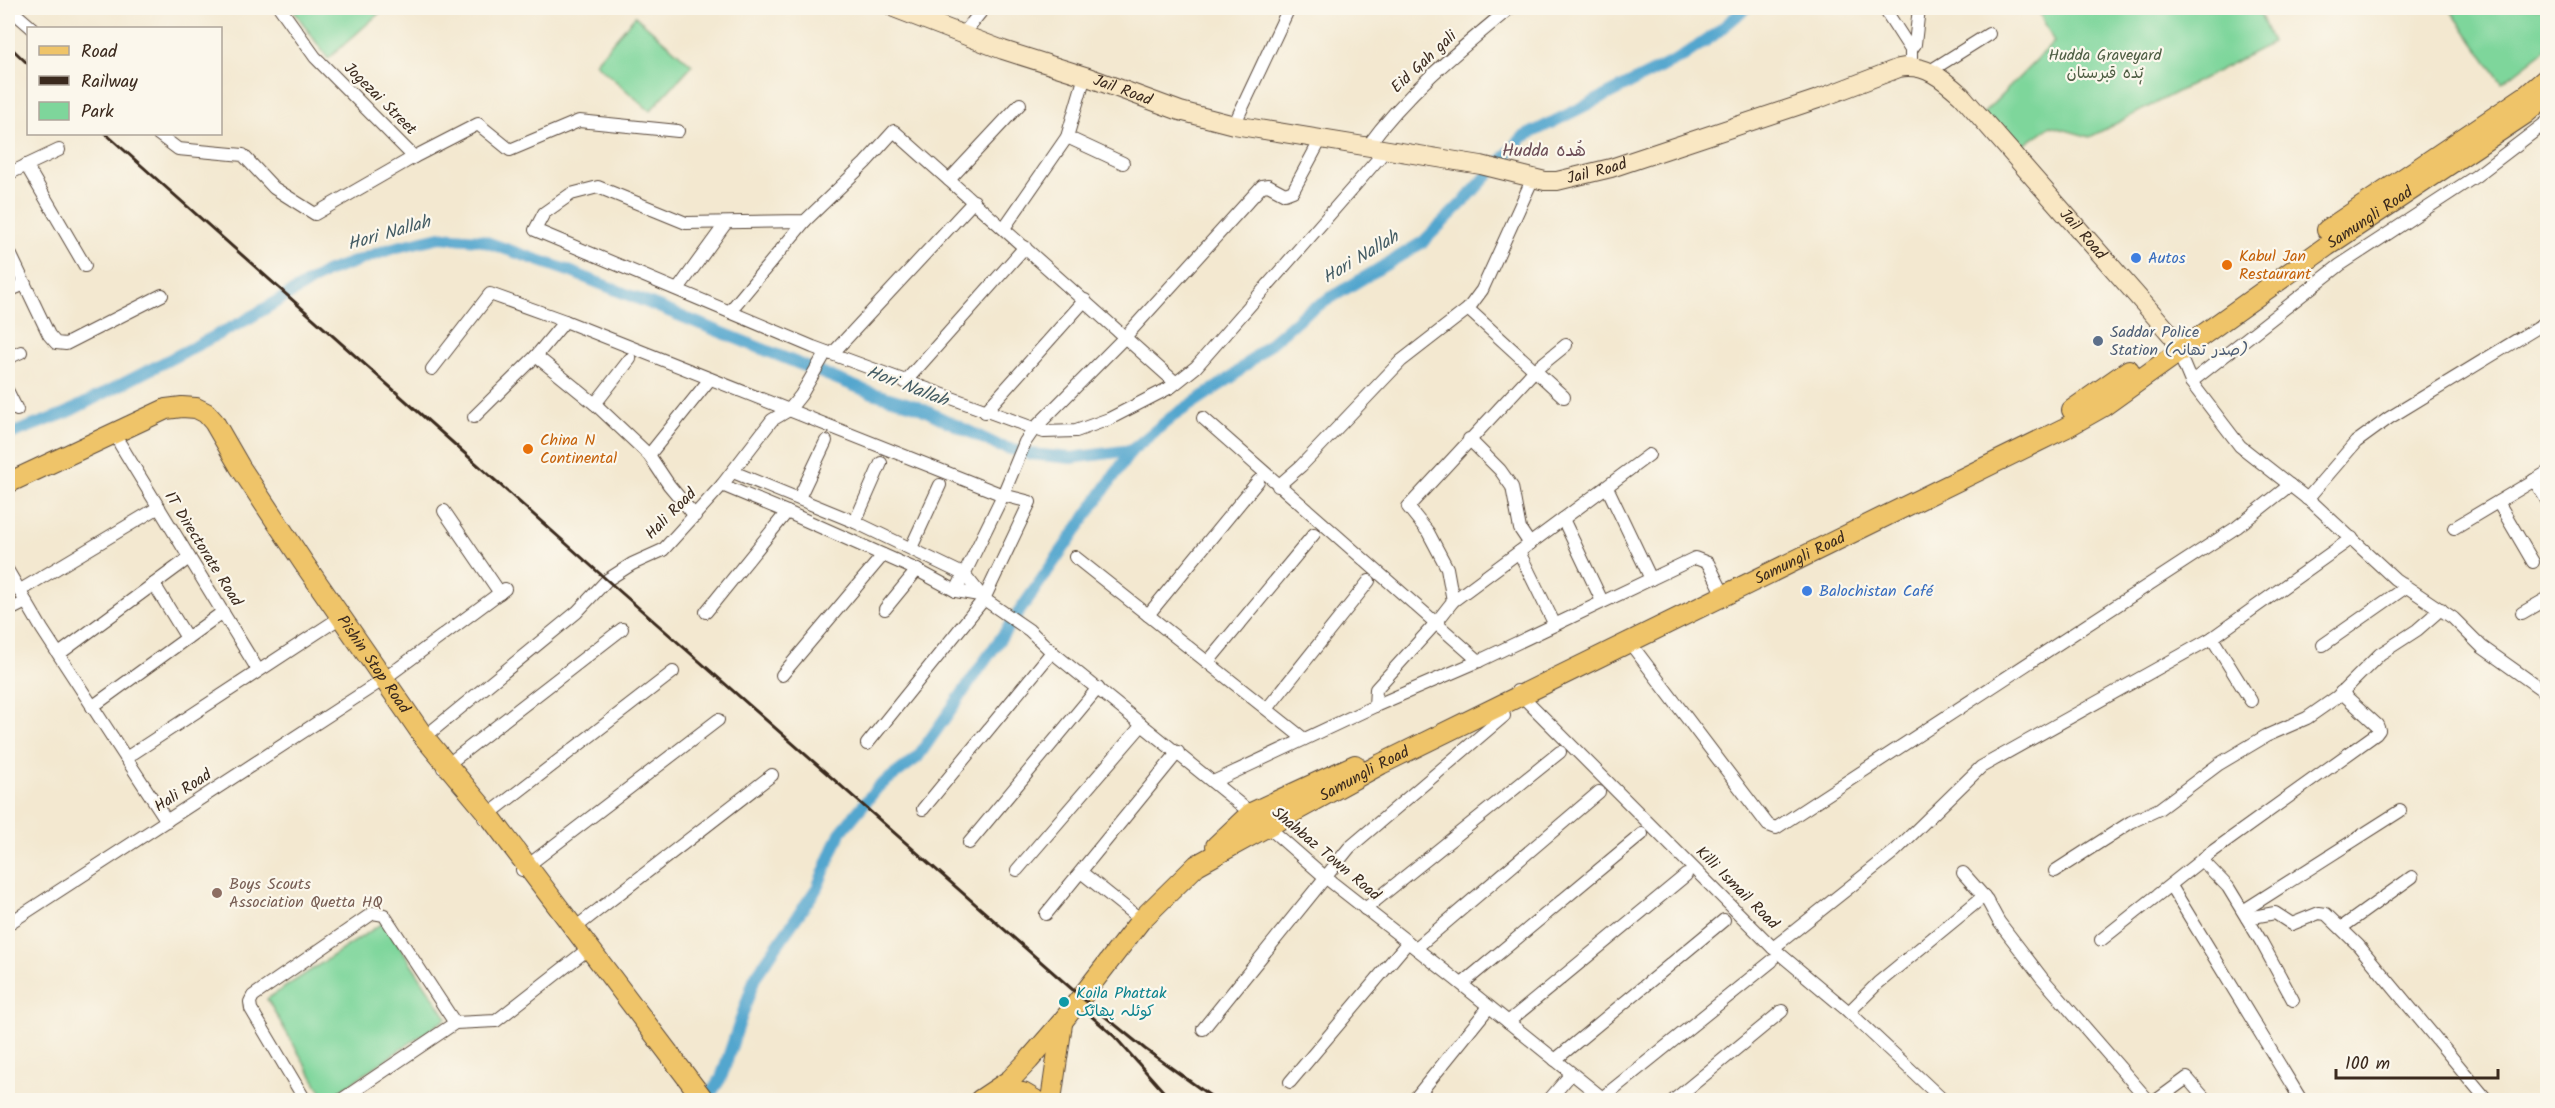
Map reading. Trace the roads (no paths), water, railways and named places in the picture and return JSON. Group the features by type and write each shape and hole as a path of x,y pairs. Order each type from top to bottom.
{"main road":[{"name":"Jail Road","path":"894,8 1004,50 1085,75 1180,111 1234,125 1481,165 1533,178 1557,181 1611,168 1818,99 1899,68 1911,58 1961,95 2176,345"},
{"name":"Samungli Road","path":"980,1101 1018,1071 1062,1022 1141,920 1197,865 1381,764 1519,693 1723,591 2065,428 2102,407 2176,345 2398,190 2527,95 2547,77"},
{"name":"Samungli Road","path":"2398,190 2525,114 2547,94"},
{"name":"Pishin Stop Road","path":"8,483 166,409 196,408 206,413 214,422 336,621"},
{"name":"Pishin Stop Road","path":"8,495 170,422 185,419 200,424 421,740 485,817 682,1079"},
{"name":"Samungli Road","path":"1519,693 1630,643 1723,591"},
{"path":"1197,865 1251,813 1519,693"},
{"name":"Pishin Stop Road","path":"572,931 583,953 682,1079"},
{"name":"Samungli Road","path":"1051,1101 1062,1022"},
{"path":"682,1079 693,1101"},
{"path":"682,1079 704,1101"},
{"path":"998,1089 1023,1093 1035,1101"}],"street":[{"path":"9,8 31,27"},
{"name":"Jogezai Street","path":"280,8 315,57 414,157 478,124 510,150 579,121 678,131"},
{"path":"963,34 984,8"},
{"path":"1234,125 1289,8"},
{"name":"Eid Gah gali","path":"1367,147 1387,119 1460,49 1509,8"},
{"path":"1884,8 1911,58"},
{"path":"1911,58 1919,8"},
{"path":"1930,71 1989,34"},
{"path":"1004,228 1067,137 1085,75"},
{"path":"949,180 1020,104"},
{"path":"2191,381 2340,265 2476,176 2547,121"},
{"path":"730,311 806,221 894,131 1176,383"},
{"path":"159,135 178,149 243,155 274,188 315,214 414,157"},
{"path":"1067,137 1123,163"},
{"path":"956,591 1003,495 1025,442 1034,429 1125,337 1262,186 1268,185 1286,194 1293,191 1321,139"},
{"path":"8,174 59,150"},
{"path":"806,221 686,223 598,187 571,194 544,213 535,230 730,311 826,356 1034,429 1044,432 1076,431 1109,419 1176,383 1196,367 1386,150"},
{"path":"26,165 84,266"},
{"path":"1278,486 1301,466 1401,361 1468,309 1482,290 1533,178"},
{"name":"Hali Road","path":"421,740 577,612 607,580 632,564 663,550 733,472 772,420 789,410 826,356 974,201"},
{"path":"678,289 726,223"},
{"path":"905,382 1025,247"},
{"path":"8,249 49,335 56,343 66,344 162,295"},
{"path":"8,291 25,284"},
{"path":"432,369 490,294 565,321 1003,495 1030,502 982,597 867,744"},
{"path":"986,412 1084,300"},
{"path":"1468,309 1564,397"},
{"path":"474,417 536,356 565,321"},
{"path":"2307,499 2356,442 2388,418 2547,321"},
{"path":"1453,601 1447,568 1428,532 1408,507 1535,370 1566,345"},
{"path":"2176,345 2191,381 2240,446 2307,499 2406,587 2453,618 2482,647 2547,694"},
{"path":"8,358 21,352"},
{"path":"536,356 595,404 649,455 669,485 695,516"},
{"path":"595,404 630,358"},
{"path":"649,455 710,379"},
{"path":"8,392 17,410"},
{"path":"1203,418 1479,661"},
{"path":"1469,439 1512,487 1520,529 1530,544"},
{"path":"799,498 826,441"},
{"name":"IT Directorate Road","path":"120,444 258,670"},
{"path":"1375,706 1376,689 1453,601 1649,455"},
{"path":"855,522 881,463"},
{"path":"733,472 799,498 911,548 964,575 982,597"},
{"path":"2454,528 2547,472"},
{"path":"2535,480 2547,502"},
{"path":"1148,615 1258,481"},
{"path":"722,485 917,570 956,591 982,597"},
{"path":"911,548 940,485"},
{"path":"1630,643 1768,825 1776,828 2237,527 2290,485"},
{"path":"1607,487 1651,579"},
{"path":"2498,502 2533,562"},
{"path":"19,591 159,507"},
{"name":"Hali Road","path":"8,924 380,682 502,591 444,511"},
{"path":"706,612 787,512"},
{"path":"1563,519 1602,601"},
{"path":"1208,662 1314,534"},
{"path":"1773,948 1895,850 1981,767 2212,638 2352,538"},
{"path":"1519,552 1554,623"},
{"path":"782,675 883,555"},
{"path":"1075,557 1304,739"},
{"path":"58,654 189,558"},
{"path":"1213,782 1375,706 1479,661 1554,623 1695,558 1708,563 1723,591"},
{"path":"885,609 917,570"},
{"path":"8,571 58,654 167,821"},
{"path":"1267,709 1369,581"},
{"path":"154,584 187,638"},
{"path":"2323,645 2406,587"},
{"name":"Shahbaz Town Road","path":"982,597 1029,630 1052,652 1178,752 1325,877 1462,984 1603,1099"},
{"path":"2522,613 2547,598"},
{"path":"8,611 26,602"},
{"path":"2055,871 2132,822 2159,809 2219,765 2266,736 2307,718 2342,692 2380,654 2417,630 2441,609"},
{"path":"92,707 223,612"},
{"path":"126,758 336,621"},
{"path":"444,768 622,630"},
{"path":"2212,638 2251,701"},
{"path":"923,809 1052,652"},
{"path":"485,817 673,672"},
{"path":"969,843 1098,688"},
{"path":"2101,940 2202,860 2376,734 2379,730 2377,725 2342,692"},
{"name":"Killi Ismail Road","path":"1519,693 1773,948 1849,1012 1944,1101"},
{"path":"1203,1029 1349,848 1504,716"},
{"path":"524,869 718,720"},
{"path":"1017,870 1142,725"},
{"path":"1046,914 1178,752"},
{"path":"1365,909 1560,752"},
{"path":"572,931 772,776"},
{"path":"1290,1082 1412,945 1599,792"},
{"path":"2245,914 2400,811"},
{"path":"1462,984 1642,834"},
{"path":"2202,860 2228,887 2293,1000"},
{"path":"1081,872 1141,920"},
{"path":"1963,873 1984,896 1999,922 2042,978 2148,1101"},
{"path":"1508,1022 1686,875"},
{"path":"2341,928 2412,877"},
{"path":"2171,886 2301,1101"},
{"path":"1849,1012 1878,983 1984,896"},
{"path":"305,1101 251,1009 250,1002 253,996 373,913 384,915 455,1023"},
{"path":"2245,914 2275,914 2292,924 2319,913 2326,914 2358,945 2487,1101"},
{"path":"1555,1060 1724,920"},
{"path":"341,1101 455,1023 496,1021 583,953"},
{"path":"1603,1099 1772,962"},
{"path":"1413,1101 1489,1007"},
{"path":"1674,1101 1782,1011"},
{"path":"1549,1101 1571,1074"},
{"path":"2157,1101 2187,1078 2206,1101"}],"waterway":[{"name":"Hori Nallah","path":"8,435 66,413 246,320 326,272 393,248 440,237 480,240 569,271 869,392 916,406 999,446 1030,454 1071,458 1132,450 1172,417 1232,377 1304,314 1423,242 1523,137 1682,57 1714,35 1746,8"},
{"path":"698,1099 713,1090 721,1078 755,977 817,888 840,833 878,787 917,758 1132,450"}],"railway":[{"path":"8,45 27,63"},
{"path":"107,135 607,580 1081,997 1145,1049 1216,1100"},
{"path":"1090,1015 1114,1036 1171,1100"}],"place":[{"name":"Autos","path":"2136,258"},
{"name":"Kabul Jan Restaurant","path":"2227,265"},
{"name":"Saddar Police Station (صدر تھانہ)","path":"2098,341"},
{"name":"China N Continental","path":"528,449"},
{"name":"Balochistan Café","path":"1807,591"},
{"name":"Boys Scouts Association Quetta HQ","path":"217,893"},
{"name":"Koila Phattak کوئلہ پھاٹک","path":"1064,1002"}],"district":[{"name":"Hudda ھُدہ","path":"1544,151"}],"park label":[{"name":"Hudda Graveyard ہُدہ قبرستان","path":"2105,64"}]}
